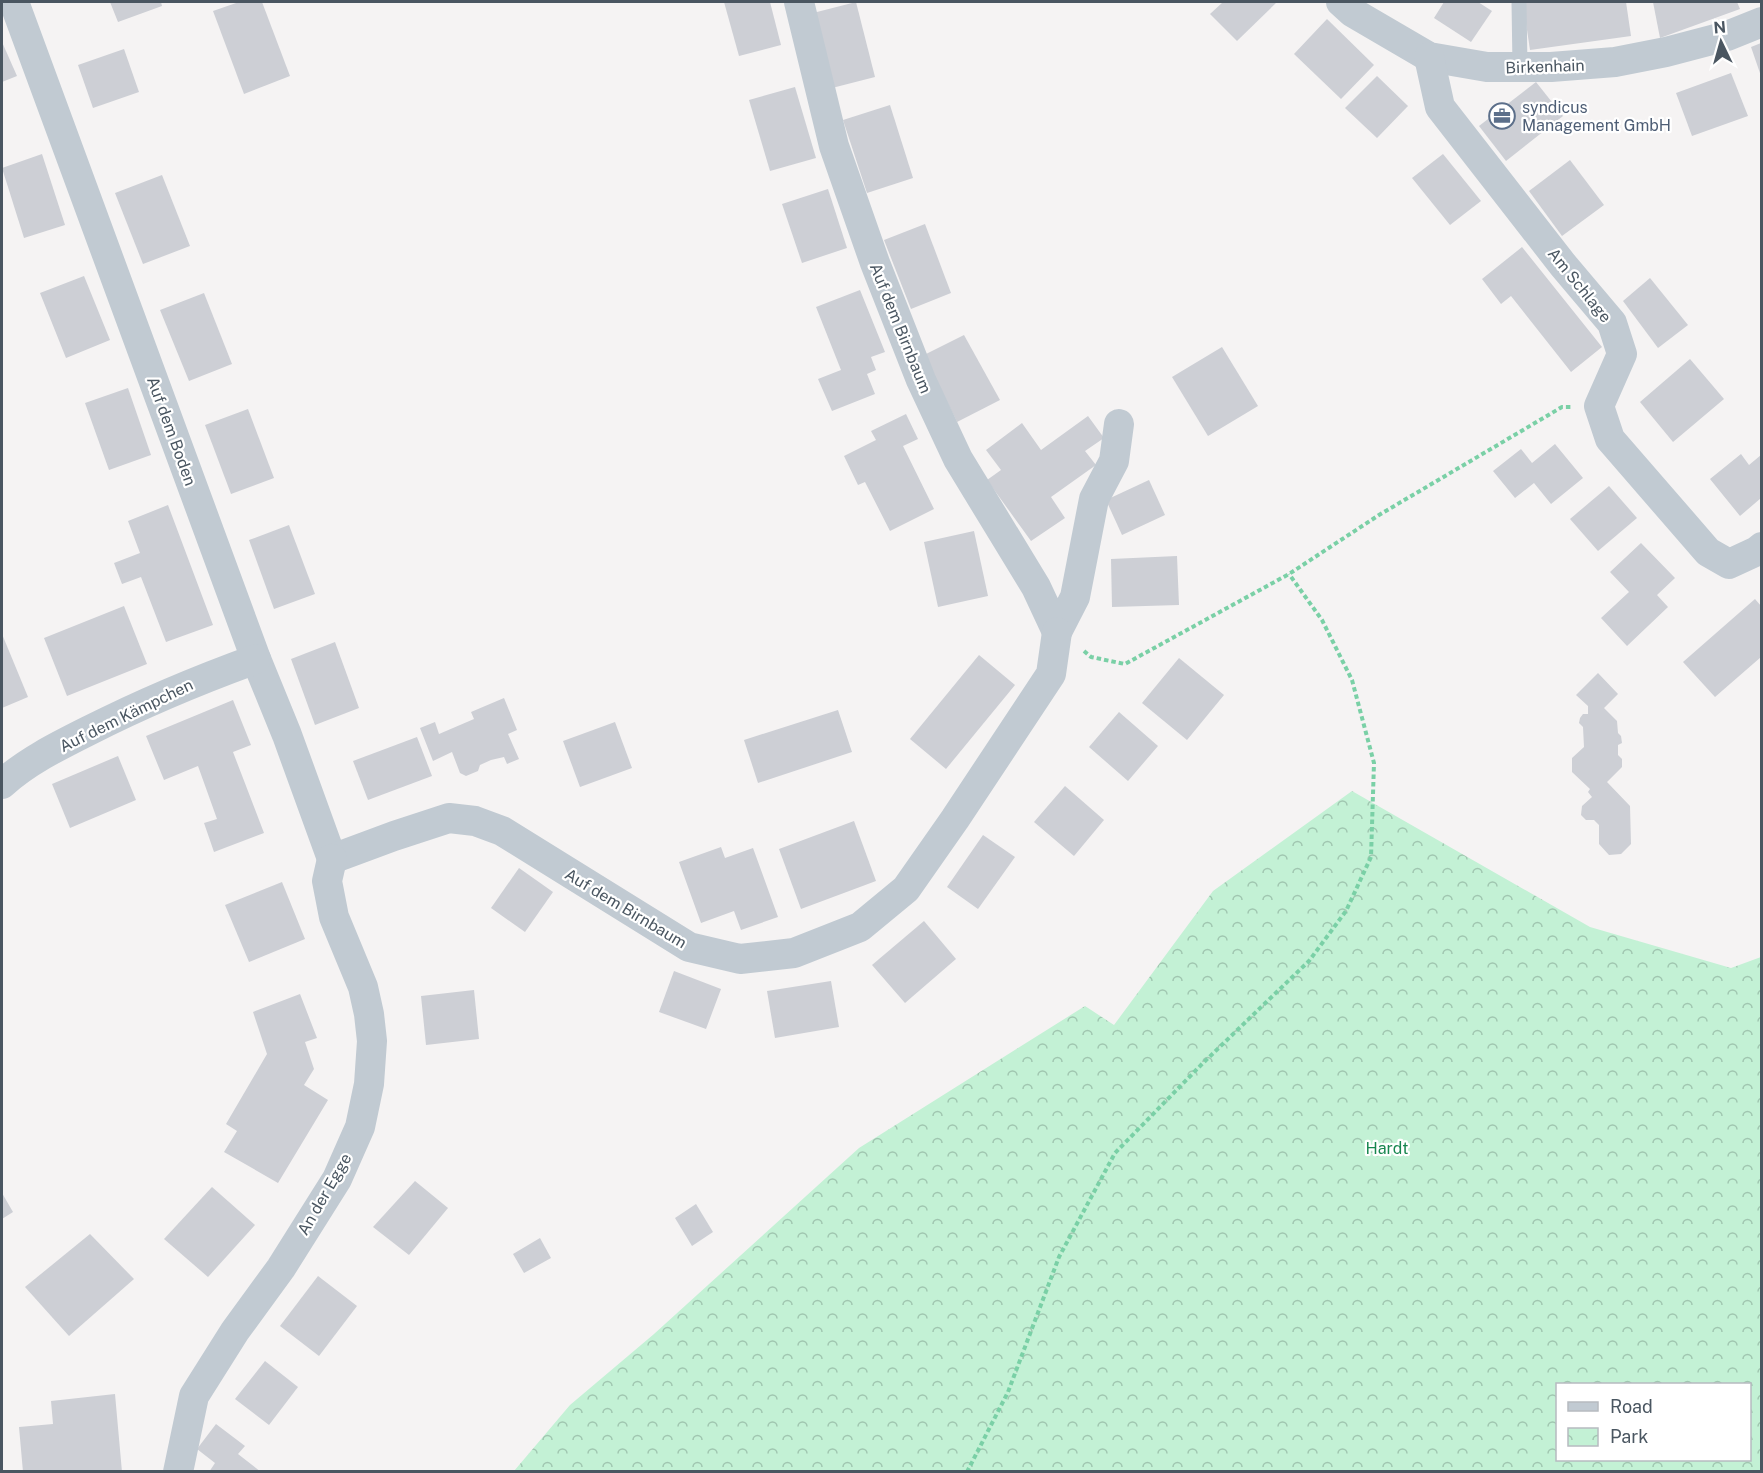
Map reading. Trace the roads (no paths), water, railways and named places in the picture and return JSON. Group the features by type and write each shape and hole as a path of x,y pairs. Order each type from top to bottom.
{"street":[{"name":"Auf dem Boden","path":"14,2 332,859"},
{"name":"Auf dem Birnbaum","path":"799,2 834,146 875,263 921,380 958,459 1036,587 1057,632"},
{"name":"Birkenhain","path":"1341,2 1352,12 1429,57 1487,68 1551,67 1615,62 1727,36 1761,22"},
{"name":"Am Schlage","path":"1429,57 1440,107 1563,265 1612,322 1622,354 1599,406 1610,439 1708,552 1729,564 1761,547"},
{"name":"Auf dem Birnbaum","path":"332,859 449,818 475,820 502,831 689,947 740,959 794,953 860,927 906,889 1051,674 1057,632 1075,597 1094,499 1114,461 1119,424"},
{"name":"Auf dem Kämpchen","path":"2,783 11,775 63,744 136,707 256,658"},
{"name":"An der Egge","path":"177,1472 194,1396 235,1330 282,1268 337,1179 360,1127 369,1084 372,1041 363,987 334,917 327,881 332,859"}],"lane":[{"path":"1519,2 1520,67"}],"place":[{"name":"syndicus Management GmbH","path":"1502,116"}],"park label":[{"name":"Hardt","path":"1387,1148"}]}
